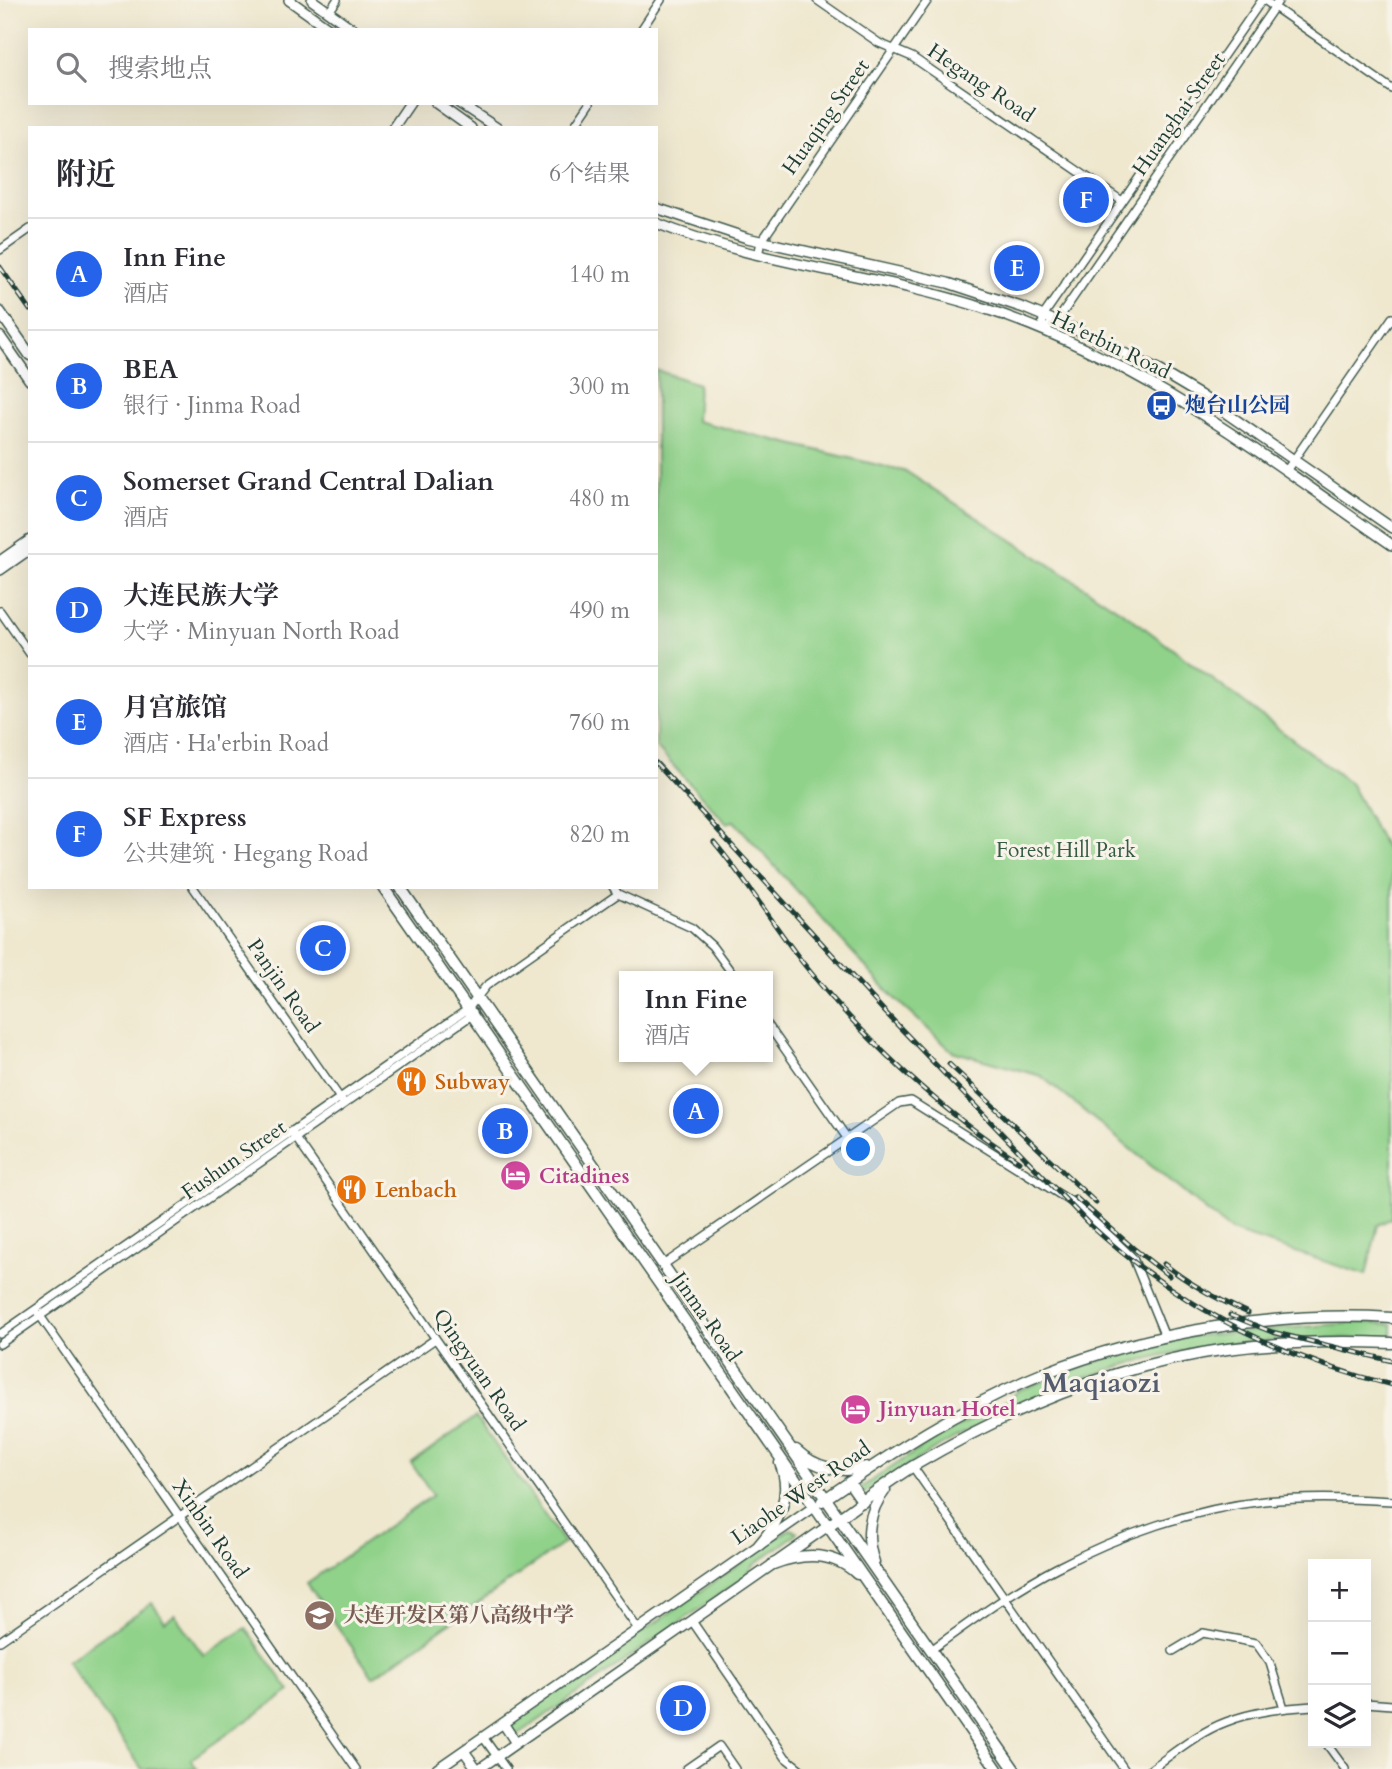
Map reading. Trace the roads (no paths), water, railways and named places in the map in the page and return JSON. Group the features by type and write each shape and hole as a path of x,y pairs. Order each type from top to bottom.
{"main road":[{"path":"0,312 28,352"},
{"path":"0,337 28,377"},
{"name":"Jinma Road","path":"384,889 997,1769"},
{"name":"Jinma Road","path":"401,889 1014,1769"},
{"name":"Liaohe West Road","path":"814,1507 932,1428 1042,1374 1119,1349 1206,1329 1332,1318 1392,1318"},
{"name":"Liaohe West Road","path":"828,1526 913,1467 1003,1417 1088,1383 1171,1360 1231,1349 1333,1343 1392,1343"},
{"path":"786,1441 817,1464 833,1469 864,1468 880,1461"},
{"path":"759,1545 778,1520 785,1502 782,1468 774,1449"},
{"path":"879,1575 868,1539 869,1523 881,1494 894,1480"},
{"path":"849,1482 863,1502"},
{"path":"773,1564 789,1558 823,1556 853,1570 868,1584"}],"street":[{"path":"289,0 328,28"},
{"path":"312,0 351,28"},
{"path":"329,12 337,0"},
{"path":"642,28 661,0"},
{"name":"Hegang Road","path":"817,0 879,43 912,57 1122,201"},
{"name":"Huaqing Street","path":"758,255 761,242 928,0"},
{"path":"1263,0 1276,4 1392,89"},
{"name":"Huanghai Street","path":"1043,316 1263,0"},
{"name":"Huanghai Street","path":"1042,330 1057,321 1276,4"},
{"path":"394,126 409,105"},
{"path":"439,105 468,126"},
{"path":"462,105 494,126"},
{"path":"574,126 589,105"},
{"name":"Ha'erbin Road","path":"658,209 761,242 937,280 1057,321 1158,370 1200,395 1392,528"},
{"name":"Ha'erbin Road","path":"658,224 758,255 945,296 1042,330 1151,381 1392,545"},
{"path":"0,250 28,230"},
{"path":"1042,330 1043,316"},
{"path":"1286,471 1392,318"},
{"path":"0,561 28,541"},
{"path":"0,570 28,550"},
{"path":"0,611 28,651"},
{"name":"Panjin Road","path":"194,889 342,1101"},
{"path":"616,890 692,928 712,946 730,971"},
{"name":"Fushun Street","path":"0,1344 38,1313 470,1012 486,986 616,890"},
{"path":"773,1032 847,1138"},
{"path":"663,1265 899,1102 911,1101 1078,1206 1133,1258 1165,1337"},
{"name":"Qingyuan Road","path":"294,1135 638,1629"},
{"name":"Fushun Street","path":"0,1334 38,1313"},
{"name":"Xinbin Road","path":"38,1313 356,1769"},
{"path":"0,1641 435,1339"},
{"path":"913,1467 1124,1769"},
{"path":"931,1650 1004,1598 1056,1567 1159,1525 1219,1509 1263,1502 1334,1497 1392,1501"},
{"name":"Liaohe West Road","path":"437,1769 814,1507"},
{"name":"Liaohe West Road","path":"478,1769 828,1526"},
{"path":"692,1621 786,1758 800,1769"},
{"path":"1173,1651 1203,1633 1256,1643 1270,1663 1284,1708"},
{"path":"1371,1703 1392,1705"},
{"path":"1151,1769 1201,1734 1224,1722 1284,1708 1308,1706"},
{"path":"503,1723 516,1743"},
{"path":"483,1737 506,1769"},
{"path":"686,1769 719,1746 735,1769"},
{"path":"1330,1748 1345,1769"},
{"path":"464,1751 478,1769"}],"railway":[{"path":"0,267 28,307"},
{"path":"658,765 885,1012 1087,1222 1120,1251 1191,1302 1267,1342 1308,1359 1392,1385"},
{"path":"714,842 803,963 850,1017 931,1096 1019,1161"},
{"path":"949,1064 1096,1203"},
{"path":"1075,1197 1169,1276"},
{"path":"1164,1264 1204,1291 1248,1313"},
{"path":"1230,1315 1272,1332 1392,1361"}],"place":[{"name":"SF Express","path":"1086,200"},
{"name":"月宫旅馆","path":"1017,268"},
{"name":"炮台山公园","path":"1162,405"},
{"name":"Somerset Grand Central Dalian","path":"323,948"},
{"name":"Subway","path":"412,1082"},
{"name":"Inn Fine","path":"696,1111"},
{"name":"BEA","path":"505,1131"},
{"name":"Citadines","path":"516,1176"},
{"name":"Lenbach","path":"352,1190"},
{"name":"Jinyuan Hotel","path":"856,1409"},
{"name":"大连开发区第八高级中学","path":"320,1615"},
{"name":"大连民族大学","path":"683,1708"}],"district":[{"name":"Maqiaozi","path":"1101,1383"}],"park label":[{"name":"Forest Hill Park","path":"1066,850"}]}
